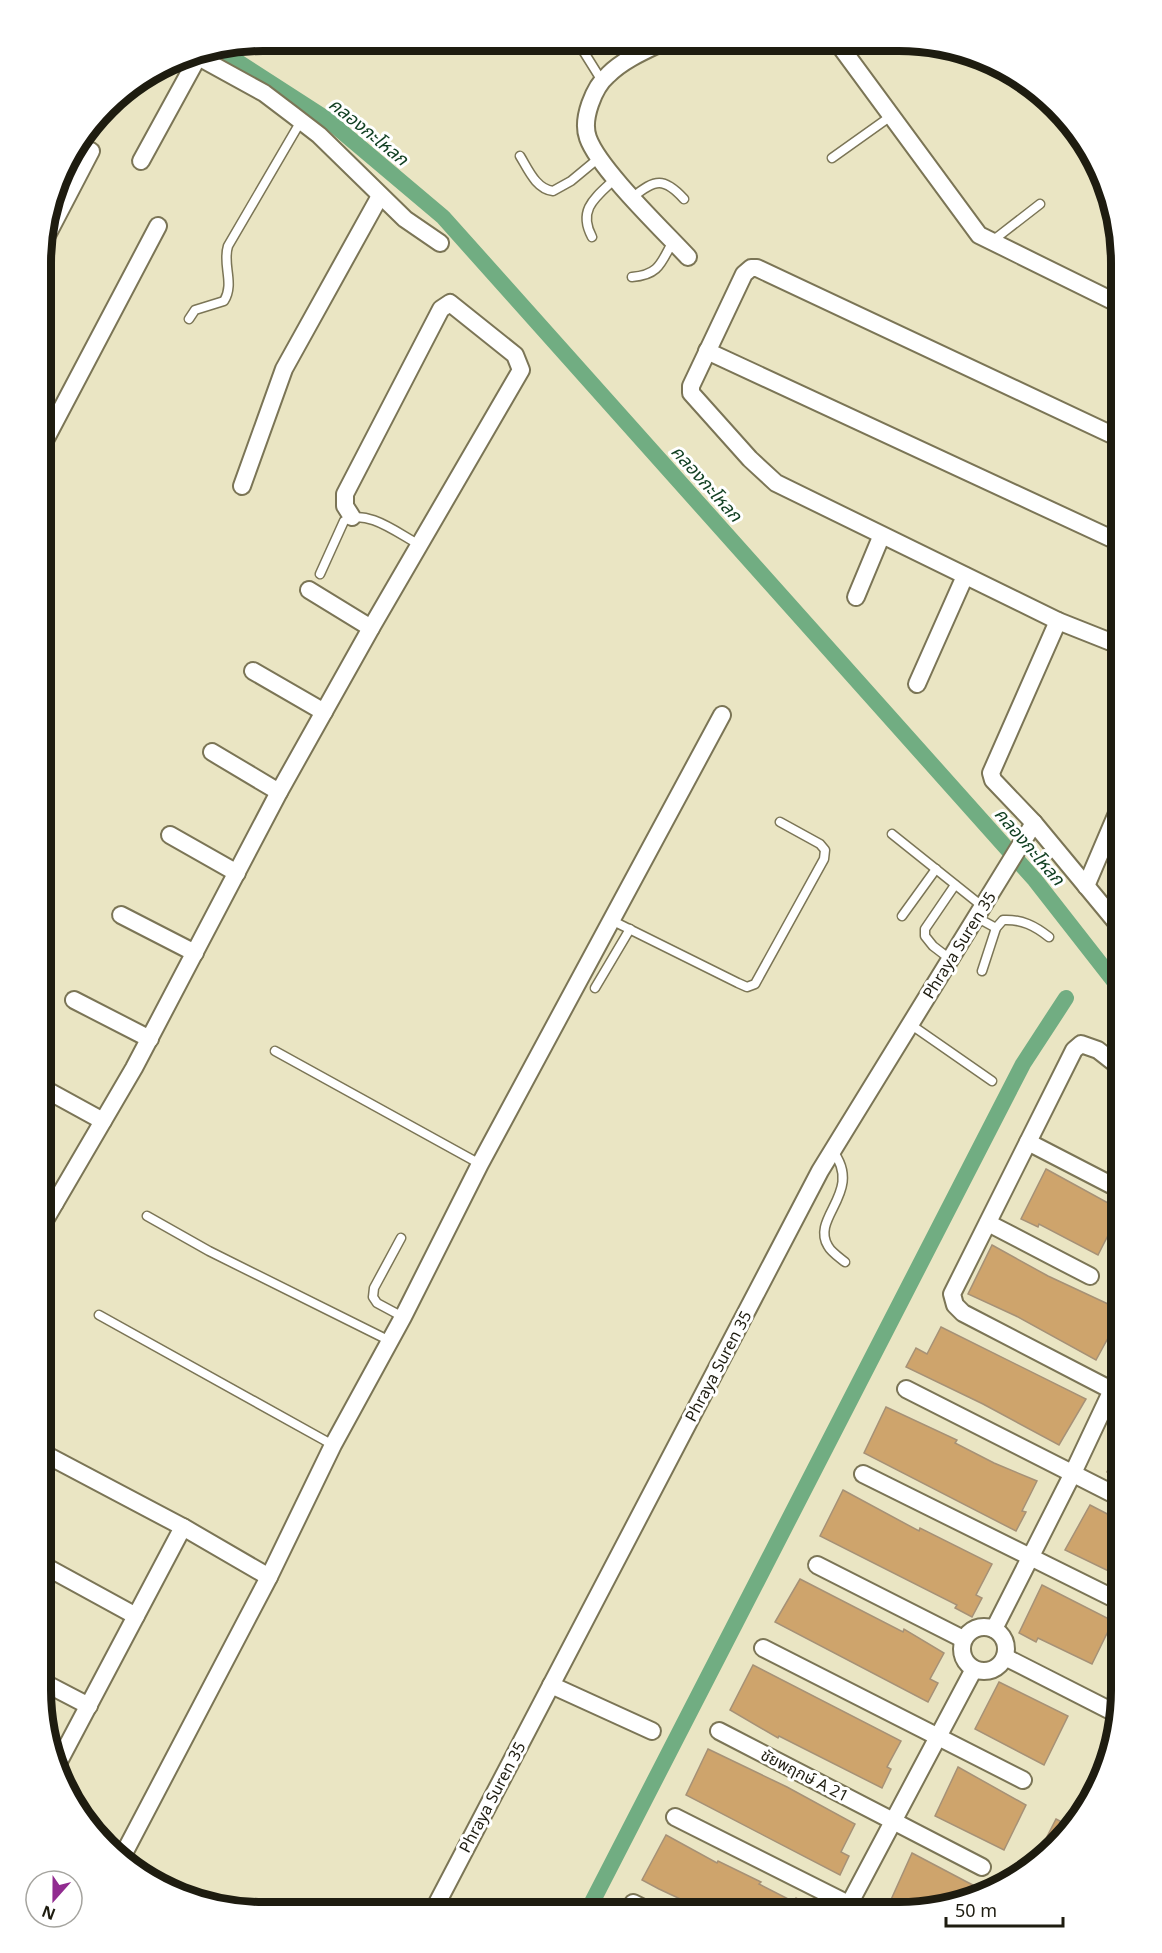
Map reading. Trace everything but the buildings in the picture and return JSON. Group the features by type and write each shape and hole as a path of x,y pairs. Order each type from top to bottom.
{"street":[{"path":"646,51 602,81 588,113 586,127 588,138 616,178 688,257"},
{"path":"849,51 891,116 979,235 991,243 1111,300"},
{"path":"202,60 264,93 301,121 405,219 440,243"},
{"path":"141,161 191,63"},
{"path":"56,219 91,151"},
{"path":"242,486 284,369 380,196"},
{"path":"51,429 158,226"},
{"path":"1111,434 757,268 751,268 744,274 692,383 691,393 750,459 776,483 881,537 1058,621 1111,637"},
{"path":"51,1195 103,1121 150,1039 279,792 521,370 515,355 450,303 441,309 345,494 345,506 352,517"},
{"path":"707,351 1111,538"},
{"path":"856,597 881,537"},
{"path":"917,684 965,576"},
{"path":"309,590 371,628"},
{"path":"1058,621 991,773 993,780 1030,829 1086,886 1111,916"},
{"path":"253,671 324,712"},
{"path":"125,1851 269,1577 333,1445 403,1317 480,1164 722,715"},
{"path":"212,752 279,792"},
{"path":"1086,886 1111,827"},
{"name":"Phraya Suren 35","path":"438,1902 832,1150 1030,829"},
{"path":"170,835 237,873"},
{"path":"121,915 195,953"},
{"path":"74,1000 150,1039"},
{"path":"1111,1060 1092,1046 1077,1046 954,1288 953,1300 959,1310 1111,1390"},
{"path":"51,1092 103,1121"},
{"path":"1028,1142 1111,1186"},
{"path":"988,1223 1089,1276"},
{"path":"906,1389 1111,1493"},
{"path":"994,1629 1029,1556 1111,1404"},
{"path":"51,1457 183,1527 269,1577"},
{"path":"863,1474 1111,1597"},
{"path":"62,1756 183,1527"},
{"path":"817,1565 963,1639"},
{"path":"51,1569 136,1616"},
{"path":"987,1627 994,1629 1006,1644 1005,1657 1001,1664 989,1671 974,1670 964,1660 961,1646 963,1639 973,1629 987,1627"},
{"path":"763,1648 1023,1780"},
{"path":"1005,1657 1110,1710"},
{"path":"850,1902 974,1670"},
{"path":"551,1685 652,1731"},
{"path":"51,1687 88,1706"},
{"name":"ชัยพฤกษ์ A 21","path":"719,1731 982,1867"},
{"path":"675,1816 836,1902"}],"lane":[{"path":"583,51 602,81"},
{"path":"832,158 891,116"},
{"path":"189,319 195,310 224,301 228,294 230,284 225,257 228,246 301,121"},
{"path":"520,156 532,177 544,189 553,191 571,181 600,157"},
{"path":"592,237 585,225 587,212 596,197 616,178"},
{"path":"633,197 649,184 660,182 669,186 684,199"},
{"path":"991,243 1040,204"},
{"path":"632,277 650,276 659,267 673,241"},
{"path":"320,574 344,521 352,517 366,518 420,546"},
{"path":"611,920 738,983 747,987 755,984 824,860 825,850 820,843 780,822"},
{"path":"892,834 955,885 996,928"},
{"path":"902,916 936,869"},
{"path":"950,959 933,946 925,936 925,929 955,885"},
{"path":"982,971 996,928 1004,920 1016,920 1036,927 1049,937"},
{"path":"595,988 630,929"},
{"path":"910,1024 992,1081"},
{"path":"275,1051 480,1164"},
{"path":"832,1150 841,1161 844,1182 826,1226 825,1237 828,1247 845,1262"},
{"path":"147,1216 209,1251 390,1341"},
{"path":"401,1238 374,1288 373,1297 377,1303 403,1317"},
{"path":"99,1316 333,1445"}],"waterway":[{"name":"คลองกะโหลก","path":"226,54 328,120 443,217 1035,880 1111,977"},
{"path":"592,1902 1023,1064 1066,998"}]}
